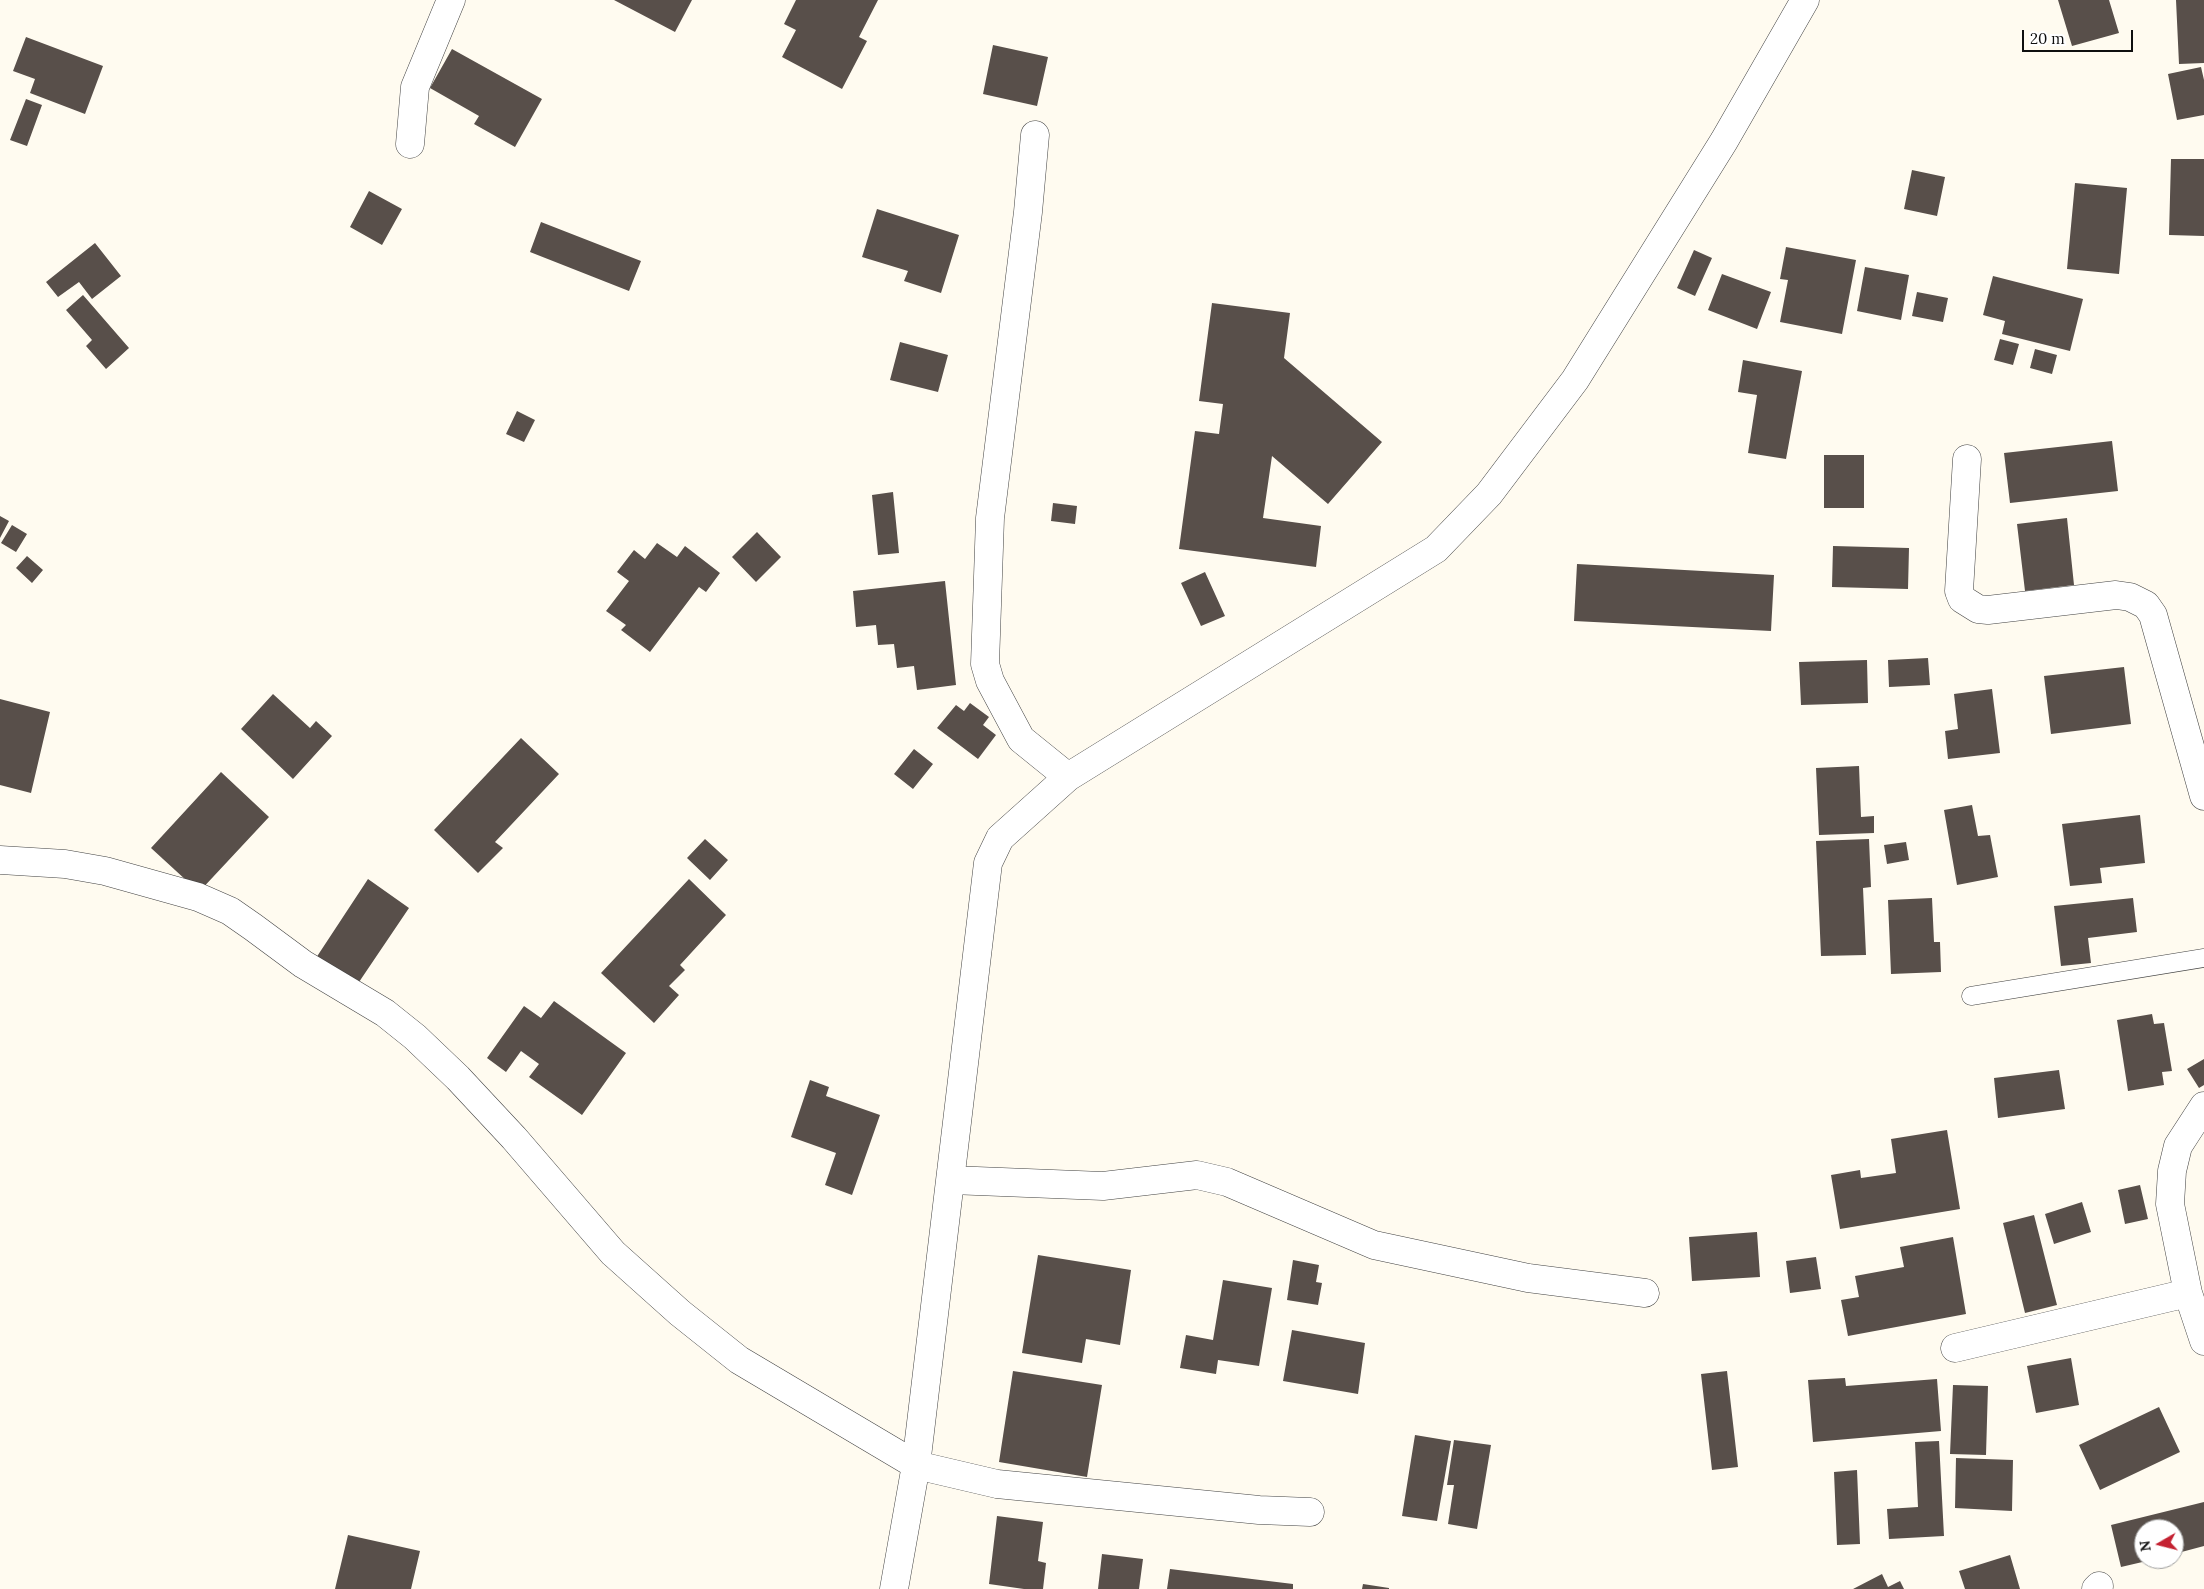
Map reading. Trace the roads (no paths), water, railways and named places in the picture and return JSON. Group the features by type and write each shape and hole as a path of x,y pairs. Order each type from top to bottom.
{"street":[{"path":"410,144 415,87 451,0"},
{"path":"894,1589 916,1465 988,863 1000,838 1068,777 1436,549 1489,494 1575,380 1724,142 1805,0"},
{"path":"1035,135 1028,212 990,518 985,664 990,681 1021,739 1068,777"},
{"path":"1966,459 1959,591 1962,599 1978,609 1988,610 2116,595 2130,597 2146,605 2153,614 2204,796"},
{"path":"0,860 65,864 105,870 198,897 230,911 303,964 385,1013 415,1037 458,1078 514,1138 613,1253 680,1314 739,1360 916,1465 996,1484 1259,1510 1310,1512"},
{"path":"2204,1106 2178,1146 2172,1170 2170,1204 2188,1293 2204,1341"},
{"path":"951,1180 1103,1186 1197,1175 1227,1182 1374,1245 1528,1278 1645,1293"},
{"path":"1955,1348 2188,1293"}],"lane":[{"path":"1971,996 2204,958"}]}
